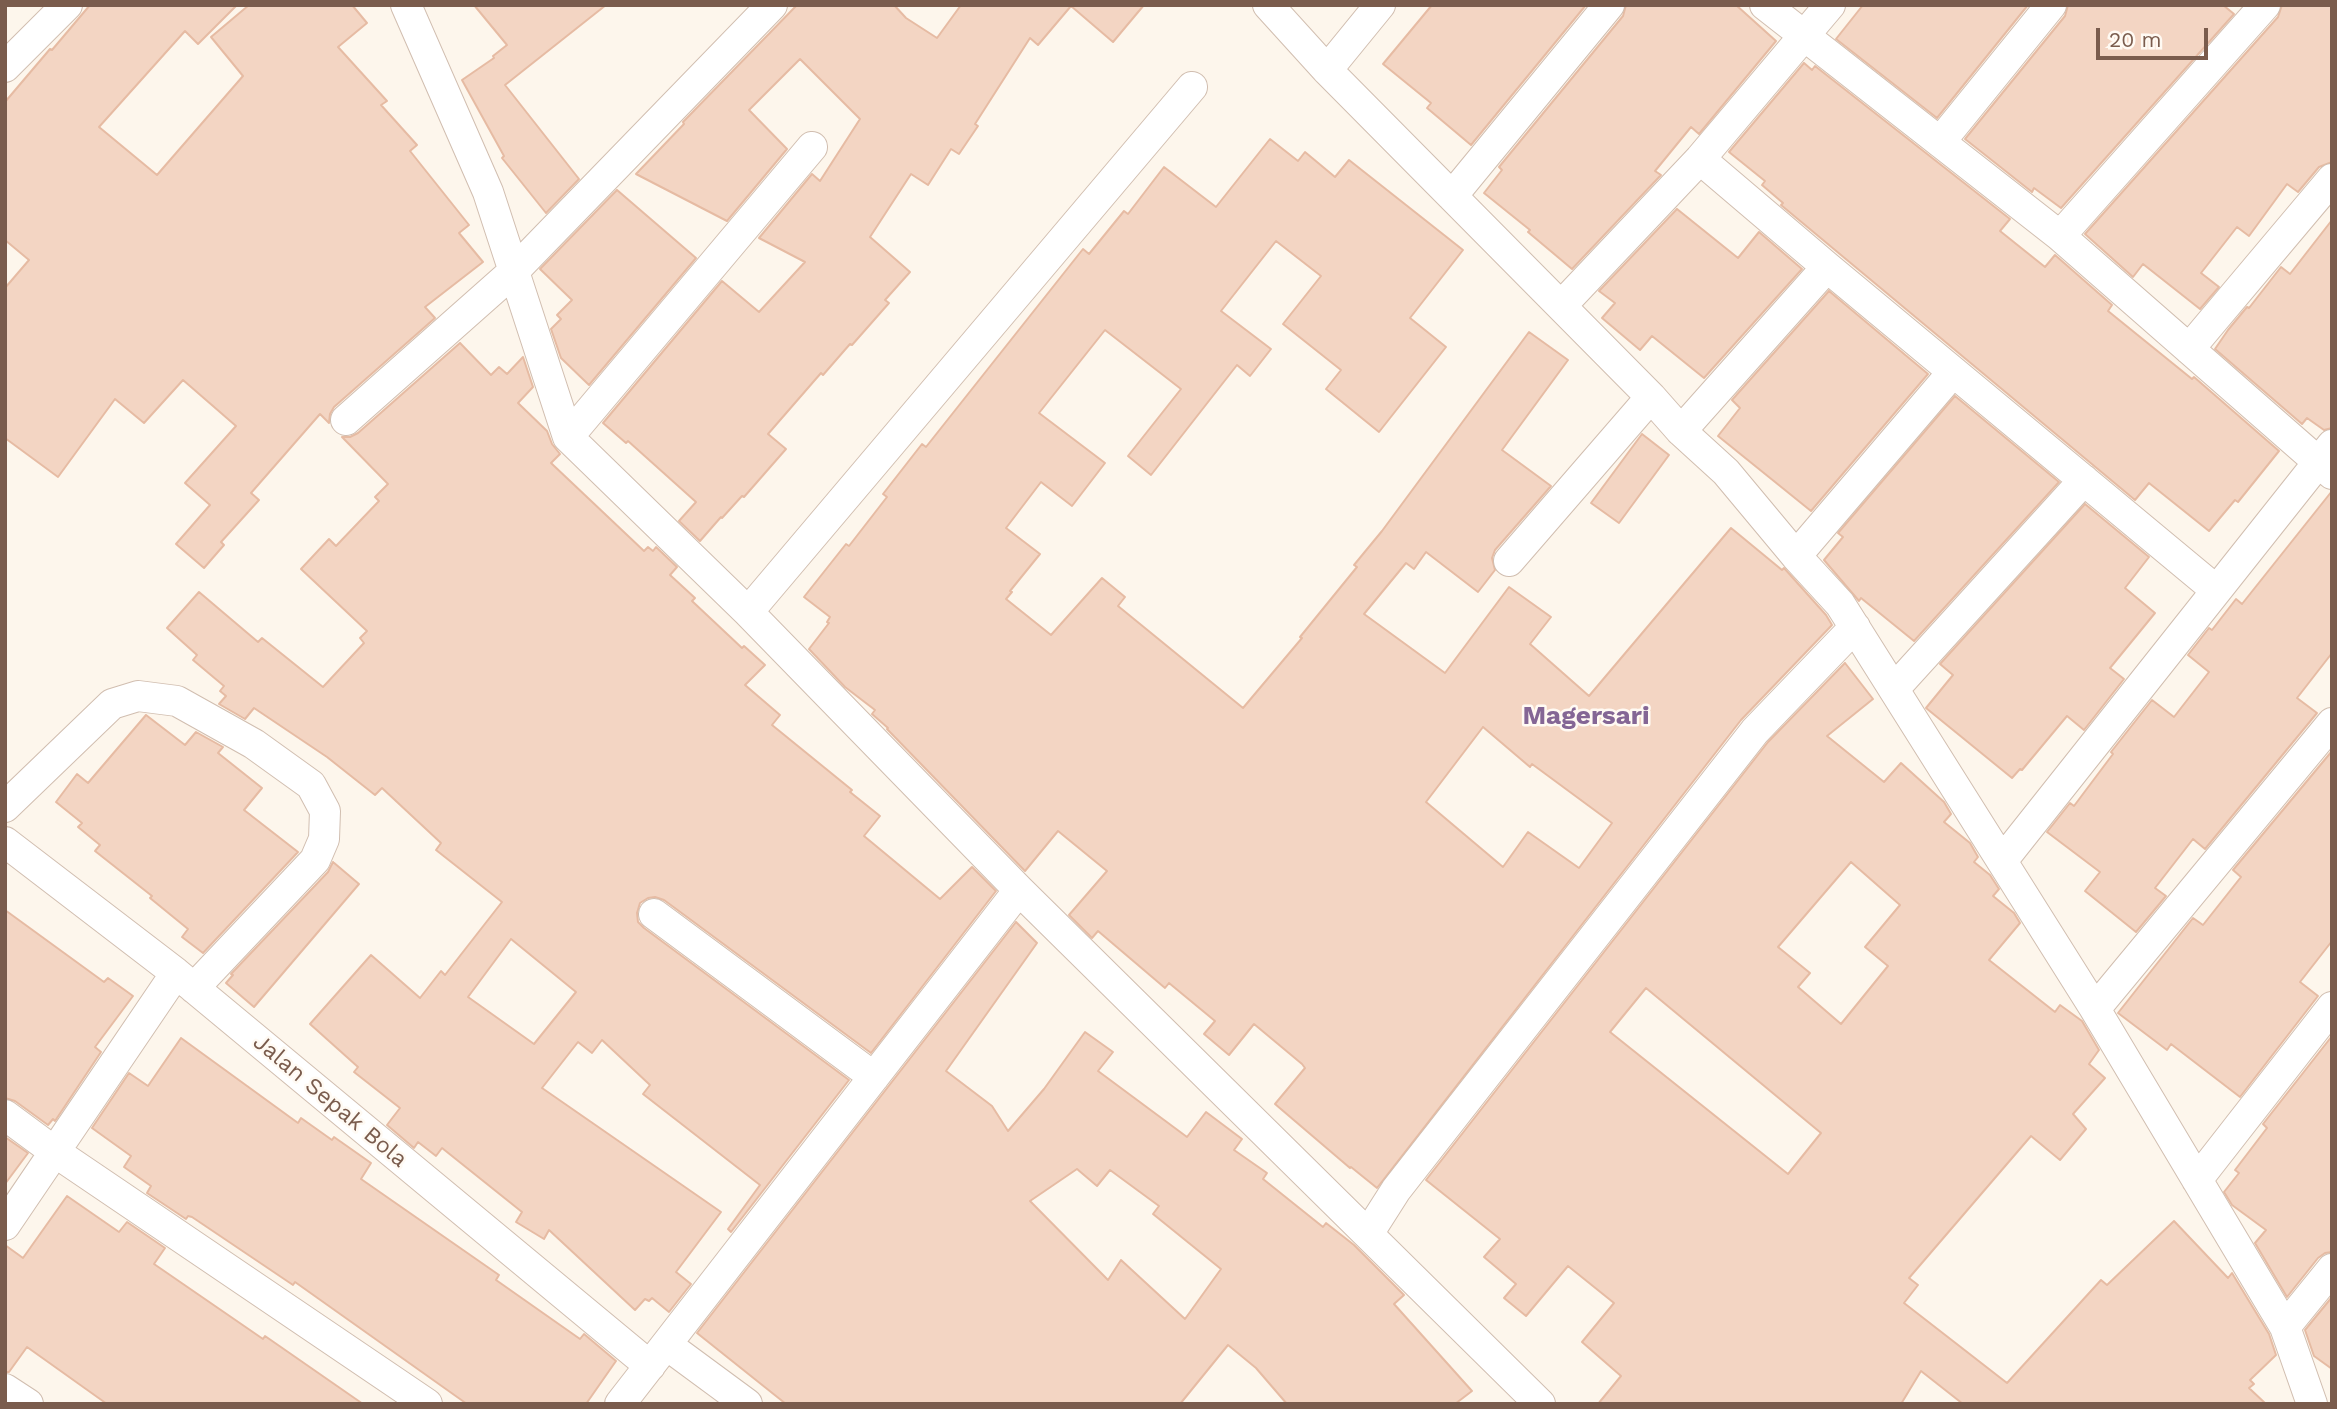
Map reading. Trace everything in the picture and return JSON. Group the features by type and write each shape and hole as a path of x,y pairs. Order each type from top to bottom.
{"street":[{"path":"5,67 67,5"},
{"path":"407,5 488,192 568,437 748,612 1019,890 1540,1404"},
{"path":"346,420 513,272 772,5"},
{"path":"1268,5 1327,70 1651,397 1681,431 1727,472 1796,556 1840,604 2095,1009 2285,1327 2312,1404"},
{"path":"1327,70 1380,5"},
{"path":"1452,196 1609,5"},
{"path":"1765,5 2060,236 2189,349 2327,460 2216,590 2002,860"},
{"path":"1561,306 1700,159 1830,5"},
{"path":"1940,142 2051,5"},
{"path":"2060,236 2265,5"},
{"path":"748,612 1192,87"},
{"path":"568,437 812,147"},
{"path":"1700,159 2216,590"},
{"path":"2189,349 2332,179"},
{"path":"1681,431 1827,267"},
{"path":"1796,556 1953,372"},
{"path":"1508,561 1651,397"},
{"path":"1894,689 2084,480"},
{"path":"1368,1234 1396,1190 1755,731 1854,627"},
{"path":"5,807 112,704 138,696 177,701 254,744 310,785 325,811 324,839 315,860 185,981 55,1152 5,1225"},
{"path":"2095,1009 2332,723"},
{"name":"Jalan Sepak Bola","path":"5,842 185,981 658,1356 747,1404"},
{"path":"620,1404 1019,890"},
{"path":"654,914 874,1077"},
{"path":"2197,1180 2332,1007"},
{"path":"5,1115 55,1152 427,1404"},
{"path":"2285,1327 2332,1269"},
{"path":"5,1390 28,1404"}],"building":[{"path":"90,5 237,5 198,44 185,31 99,127 157,175 243,76 211,37 249,5 352,5 367,23 338,47 387,101 381,105 417,145 410,151 469,225 459,233 483,262 425,307 435,318 334,407 329,423 320,414 251,493 259,500 221,542 224,545 204,568 176,544 210,505 185,483 236,426 183,380 144,423 115,399 58,477 5,438 5,288 29,260 5,240 5,102"},
{"path":"474,5 606,5 505,85 579,179 546,213 502,158 504,156 462,80 494,58 493,56 507,45"},
{"path":"797,5 894,5 906,18 937,38 961,5 1144,5 1113,42 1071,6 1038,45 1030,38 959,154 951,149 928,185 911,174 870,237 910,272 885,300 889,303 823,375 821,373 768,434 786,449 700,541 679,521 696,502 628,441 626,443 603,423 722,281 759,312 805,262 759,238 812,174 820,181 860,119 800,59 749,110 787,149 727,221 636,174"},
{"path":"1432,5 1586,5 1471,145 1427,108 1431,103 1383,64"},
{"path":"1626,5 1736,5 1776,41 1699,134 1691,127 1655,171 1661,175 1572,269 1484,193 1502,170 1499,167 1623,16"},
{"path":"1863,5 2028,5 1937,118 1836,39"},
{"path":"2068,5 2223,5 2234,14 2061,208 2034,188 2032,192 1965,139 2065,16"},
{"path":"2282,5 2332,5 2332,162 2319,167 2298,192 2287,184 2249,236 2237,227 2201,273 2219,287 2200,309 2143,264 2133,277 2085,234 2278,17"},
{"path":"1804,63 1812,70 1815,66 2010,219 2000,231 2045,267 2055,255 2112,305 2108,311 2192,379 2194,377 2279,451 2238,502 2235,500 2209,531 2149,483 2135,500 1781,205 1783,203 1762,185 1765,181 1729,152"},
{"path":"1270,139 1298,161 1305,152 1335,177 1349,160 1463,250 1410,318 1446,347 1379,432 1326,389 1341,370 1283,324 1321,276 1276,241 1221,311 1271,349 1250,376 1237,365 1151,475 1128,456 1181,389 1105,330 1039,413 1105,463 1072,506 1041,482 1006,528 1040,554 1006,599 1051,635 1102,578 1125,597 1118,606 1243,708 1357,567 1354,565 1529,332 1568,360 1502,450 1551,486 1495,550 1492,558 1495,570 1478,592 1426,552 1414,569 1406,563 1364,614 1445,673 1509,587 1551,617 1530,644 1589,696 1731,528 1782,570 1784,568 1832,625 1741,720 1377,1188 1275,1104 1305,1068 1302,1064 1254,1024 1229,1055 1204,1034 1215,1021 1169,983 1165,988 1098,931 1092,938 1069,915 1107,871 1058,831 1025,871 872,714 875,710 845,687 809,649 829,623 827,622 830,617 804,597 887,497 883,494 922,444 926,447 1083,249 1089,254 1124,211 1128,214 1164,167 1216,207","holes":["1483,727 1530,767 1532,764 1612,823 1579,868 1528,832 1503,867 1426,802"]},
{"path":"617,190 696,258 589,385 561,358 551,329 561,319 557,315 572,300 540,269"},
{"path":"1677,209 1738,258 1759,232 1802,269 1704,378 1652,336 1640,350 1602,318 1615,303 1599,291"},
{"path":"2332,220 2332,428 2324,430 2307,418 2302,424 2215,349 2281,267 2290,274"},
{"path":"1829,291 1928,374 1811,511 1718,436 1740,408 1732,400"},
{"path":"460,343 491,375 499,367 507,374 523,357 533,387 518,403 547,431 560,454 551,463 644,551 648,547 653,551 656,547 677,567 670,575 695,598 692,601 742,648 744,646 765,665 745,685 780,715 772,725 880,816 864,836 940,899 972,867 996,891 871,1053 664,900 655,897 640,903 638,922 644,928 849,1080 731,1232 728,1229 760,1185 643,1094 650,1085 602,1040 592,1053 578,1042 542,1088 721,1212 676,1272 691,1284 669,1312 652,1298 649,1301 645,1299 635,1310 549,1230 544,1239 516,1222 522,1212 442,1148 436,1156 418,1142 414,1148 387,1125 400,1108 354,1072 358,1067 310,1024 371,955 420,998 441,971 445,975 502,902 436,850 441,843 382,788 375,795 327,757 254,708 245,719 219,704 226,696 220,691 224,686 193,660 197,655 167,628 199,592 258,642 262,638 323,687 364,643 360,638 367,631 301,569 329,539 336,546 379,501 375,497 388,484 342,437 358,433","holes":["511,939 576,992 534,1044 468,997"]},
{"path":"1955,396 2059,482 1914,641 1861,598 1859,601 1824,560 1843,537 1838,533"},
{"path":"1642,434 1669,455 1619,523 1591,503"},
{"path":"2332,491 2332,653 2297,698 2317,713 2205,849 2193,839 2155,888 2166,896 2136,932 2085,891 2100,872 2047,832 2070,803 2074,806 2113,754 2111,752 2152,700 2174,717 2209,672 2188,655 2236,599 2242,604"},
{"path":"2085,504 2149,557 2125,588 2155,613 2110,668 2124,679 2084,730 2067,716 2022,770 2012,778 1926,708 1953,675 1940,664"},
{"path":"1845,663 1873,699 1827,736 1884,782 1901,763 1944,802 1951,814 1944,822 1970,843 1978,857 1974,862 1990,875 1999,889 1993,896 2014,913 2020,923 1989,960 2055,1012 2060,1005 2082,1021 2099,1050 2089,1064 2105,1078 2073,1114 2086,1129 2060,1160 2031,1136 1909,1278 1918,1285 1904,1303 2007,1383 2101,1280 2107,1285 2174,1221 2228,1278 2232,1273 2269,1334 2276,1355 2250,1380 2254,1384 2249,1388 2266,1404 1963,1404 1921,1371 1901,1404 1598,1404 1621,1376 1582,1342 1614,1303 1568,1266 1526,1316 1504,1298 1516,1284 1484,1257 1500,1239 1426,1180 1768,742","holes":["1851,862 1900,905 1865,947 1888,966 1841,1024 1798,987 1810,973 1778,947","1646,988 1821,1133 1788,1174 1610,1032"]},
{"path":"146,715 185,745 196,732 223,747 218,753 262,788 244,810 298,852 203,953 182,937 188,929 150,898 152,896 95,851 100,845 78,827 82,823 56,802 77,774 88,783"},
{"path":"2332,751 2332,941 2300,982 2318,996 2240,1097 2171,1044 2167,1050 2118,1013 2193,918 2203,925 2241,877 2233,870"},
{"path":"333,862 359,884 254,1007 226,983 233,975 231,974 328,872"},
{"path":"5,910 104,982 108,978 133,996 95,1047 101,1052 55,1121 53,1119 48,1125 15,1101 5,1098"},
{"path":"1016,922 1037,943 946,1071 992,1106 1008,1131 1044,1089 1085,1032 1113,1052 1098,1071 1187,1137 1206,1112 1242,1139 1234,1150 1267,1173 1263,1179 1323,1227 1326,1223 1354,1245 1404,1295 1394,1304 1472,1391 1455,1404 1287,1404 1256,1368 1228,1345 1180,1404 786,1404 697,1333","holes":["1077,1169 1097,1186 1110,1170 1159,1206 1153,1214 1221,1269 1185,1319 1121,1260 1108,1280 1030,1201"]},
{"path":"2332,1036 2332,1252 2318,1258 2287,1297 2255,1243 2266,1230 2232,1205 2224,1192 2239,1173 2235,1170 2267,1128 2263,1124"},
{"path":"181,1038 298,1123 301,1118 371,1163 361,1179 499,1275 496,1280 580,1339 584,1334 616,1361 586,1404 467,1404 295,1282 293,1285 192,1217 188,1216 186,1219 147,1193 151,1186 124,1167 131,1156 92,1128 129,1073 148,1086"},
{"path":"5,1137 28,1153 5,1184"},
{"path":"67,1196 119,1232 127,1222 165,1248 154,1264 363,1404 107,1404 27,1347 9,1372 5,1372 5,1245 23,1258"},
{"path":"2332,1297 2332,1369 2314,1356 2305,1330"}],"district":[{"name":"Magersari","path":"1586,716"}]}
